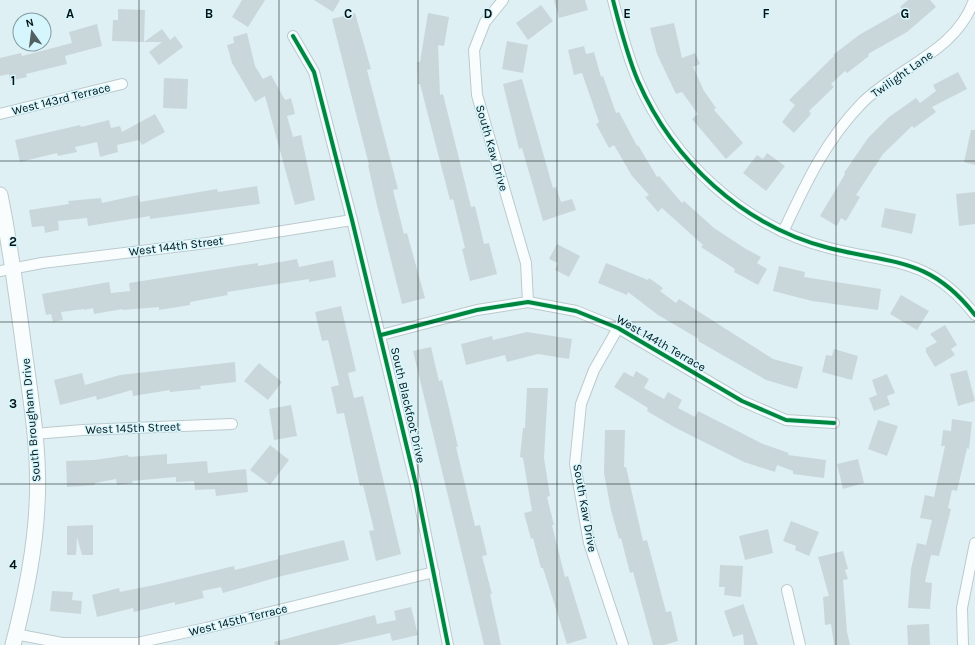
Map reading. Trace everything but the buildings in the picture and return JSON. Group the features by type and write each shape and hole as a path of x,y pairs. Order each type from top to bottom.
{"street":[{"name":"South Kaw Drive","path":"503,0 485,22 474,50 477,95 526,263 528,302"},
{"path":"613,0 626,49 638,81 654,111 672,140 701,174 725,196 763,222 783,232 829,248 911,266 927,273 947,286 975,315"},
{"name":"Twilight Lane","path":"783,232 810,174 821,155 843,124 881,87 948,40 963,23 974,0"},
{"name":"South Blackfoot Drive","path":"293,36 314,72 352,220 416,485 448,645"},
{"name":"West 143rd Terrace","path":"0,114 122,84"},
{"name":"South Brougham Drive","path":"0,195 6,270 34,434 38,483 35,540 28,580 14,640"},
{"name":"West 144th Street","path":"6,270 42,263 207,243 352,220"},
{"name":"West 144th Terrace","path":"381,335 477,310 528,302 576,311 618,328 742,400 786,420 834,423"},
{"name":"South Kaw Drive","path":"618,328 594,370 581,404 575,464 588,543 623,645"},
{"name":"West 145th Street","path":"34,434 83,430 232,424"},
{"path":"962,645 962,608 975,543"},
{"name":"West 145th Terrace","path":"14,640 68,643 137,643 206,628 434,572"},
{"path":"787,590 800,645"}],"cycle path":[{"path":"613,0 630,61 638,81 653,110 671,138 691,163 714,186 740,207 768,224 798,238 829,248 891,261 926,273 942,282 958,296 975,315"},
{"path":"293,36 314,72 352,220 416,485 448,645"},
{"path":"381,335 477,310 528,302 576,311 618,328 742,401 786,420 834,423"}]}
